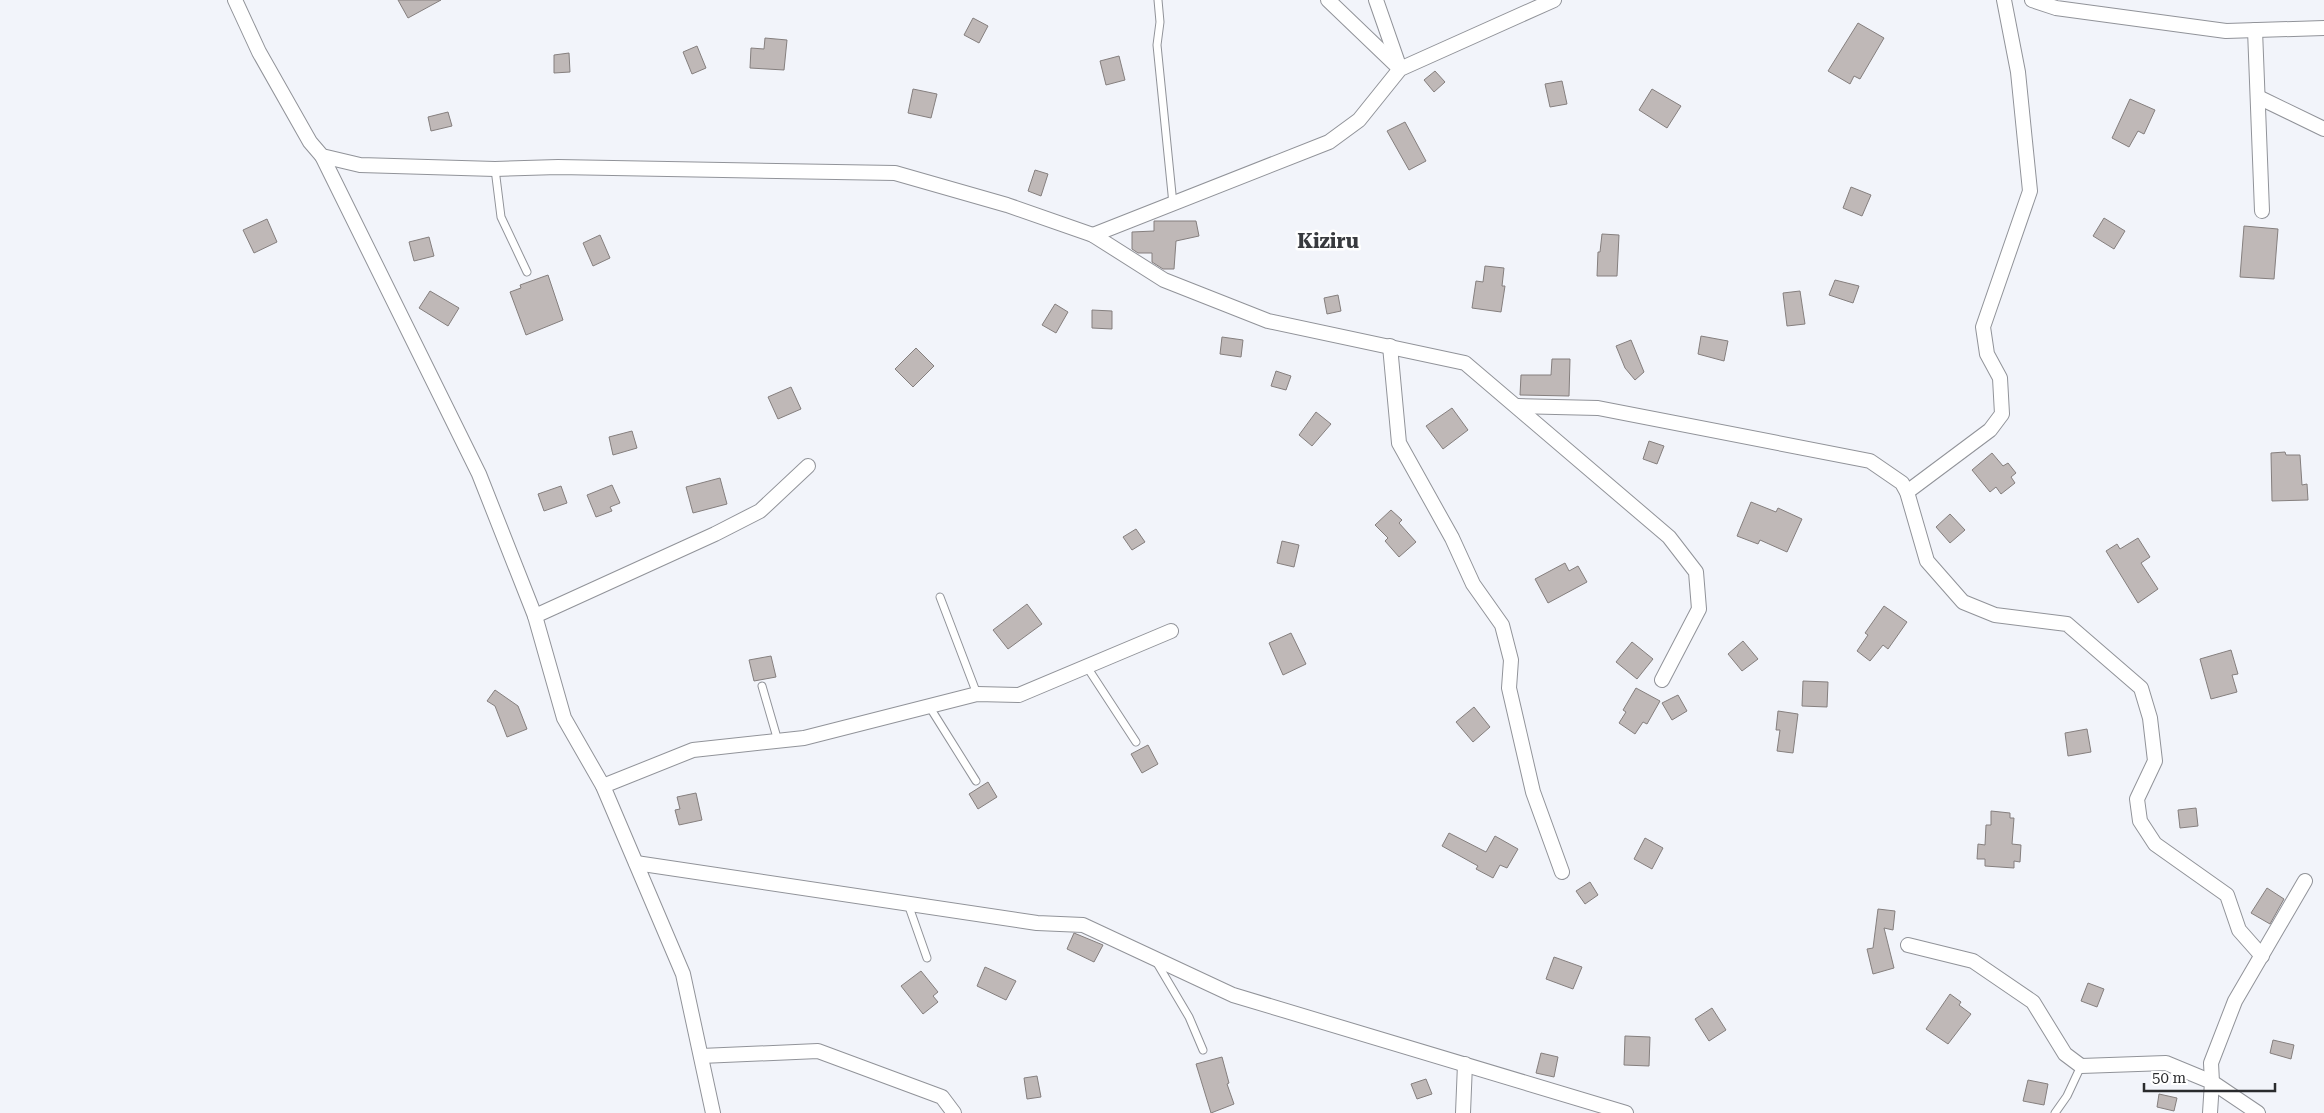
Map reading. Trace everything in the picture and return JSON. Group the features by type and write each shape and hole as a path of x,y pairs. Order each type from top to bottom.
{"street":[{"path":"235,0 259,52 310,142 322,156 480,474 535,616 564,718 603,786 683,974 713,1113"},
{"path":"1328,0 1400,69"},
{"path":"1376,0 1400,69"},
{"path":"1093,235 1329,142 1359,120 1400,69 1554,0"},
{"path":"1907,492 1990,430 2002,414 2000,378 1987,354 1982,327 2030,191 2018,72 2004,0"},
{"path":"2032,0 2056,8 2226,31 2324,28"},
{"path":"2255,30 2262,211"},
{"path":"2258,96 2324,129"},
{"path":"322,156 360,164 495,169 558,167 895,173 1007,205 1093,235 1164,280 1268,321 1465,363 1518,406 1669,537 1696,572 1699,609 1662,680"},
{"path":"1390,346 1399,443 1452,538 1473,584 1502,625 1511,660 1509,688 1533,792 1562,872"},
{"path":"1518,406 1598,408 1870,461 1902,483 1907,492 1927,561 1963,602 1995,615 2067,624 2141,688 2150,718 2155,761 2137,799 2140,821 2155,844 2227,895 2239,930 2262,956"},
{"path":"535,616 715,534 760,511 808,466"},
{"path":"603,786 694,750 804,738 977,694 1019,695 1171,632"},
{"path":"636,863 1037,923 1084,925 1233,995 1626,1113"},
{"path":"2210,1113 2211,1063 2235,1001 2305,881"},
{"path":"1908,945 1973,961 2026,997 2033,1002 2065,1054 2082,1066 2166,1063 2212,1082 2258,1113"},
{"path":"700,1056 818,1051 942,1097 954,1113"},
{"path":"1463,1113 1465,1064"}],"lane":[{"path":"1158,0 1160,22 1157,44 1172,204"},
{"path":"495,169 501,217 527,272"},
{"path":"940,597 977,694"},
{"path":"1087,667 1136,742"},
{"path":"762,686 778,741"},
{"path":"929,706 976,781"},
{"path":"908,904 928,958"},
{"path":"1154,958 1189,1017 1203,1050"},
{"path":"2055,1113 2067,1096 2082,1066"}],"building":[{"path":"398,0 441,0 408,18"},
{"path":"973,18 988,26 979,43 964,35"},
{"path":"1858,23 1884,38 1860,79 1854,76 1850,84 1828,71"},
{"path":"765,38 787,40 784,70 750,68 751,48 764,49"},
{"path":"697,46 706,68 692,74 683,52"},
{"path":"569,53 570,72 554,73 554,55"},
{"path":"1119,56 1125,80 1106,85 1100,61"},
{"path":"1435,71 1445,82 1434,92 1424,80"},
{"path":"1562,81 1567,104 1550,107 1545,84"},
{"path":"913,89 937,94 931,118 908,113"},
{"path":"1652,89 1681,106 1667,128 1639,110"},
{"path":"2130,99 2155,110 2144,134 2138,131 2129,147 2112,138"},
{"path":"448,112 452,126 431,131 428,117"},
{"path":"1405,122 1426,161 1409,170 1387,131"},
{"path":"1035,170 1048,174 1041,196 1028,191"},
{"path":"1851,187 1871,195 1862,216 1843,208"},
{"path":"2104,218 2125,231 2114,249 2093,236"},
{"path":"267,219 277,242 254,253 243,230"},
{"path":"1154,221 1196,221 1199,236 1176,241 1174,269 1163,269 1152,262 1152,253 1138,253 1132,249 1132,232 1154,231"},
{"path":"2244,226 2278,229 2274,279 2240,277"},
{"path":"1602,234 1619,235 1617,276 1597,276 1598,252 1600,252"},
{"path":"600,235 610,258 593,266 583,243"},
{"path":"429,237 434,256 414,261 409,242"},
{"path":"1485,266 1504,268 1502,286 1505,286 1501,312 1472,308 1476,281 1483,282"},
{"path":"548,275 563,320 526,335 510,292 521,288 520,285"},
{"path":"1835,280 1859,286 1853,303 1829,295"},
{"path":"430,291 459,308 448,326 419,308"},
{"path":"1800,291 1805,324 1787,326 1783,293"},
{"path":"1338,295 1341,311 1327,314 1324,298"},
{"path":"1055,304 1068,312 1056,333 1042,325"},
{"path":"1092,310 1112,311 1112,329 1092,328"},
{"path":"1701,336 1728,341 1724,361 1698,354"},
{"path":"1222,337 1243,340 1241,357 1220,354"},
{"path":"1631,340 1644,372 1635,380 1625,368 1616,346"},
{"path":"916,348 934,366 913,387 895,369"},
{"path":"1552,359 1570,359 1569,396 1520,395 1521,375 1551,375"},
{"path":"1276,371 1291,376 1286,390 1271,386"},
{"path":"791,387 801,409 778,419 768,397"},
{"path":"1452,408 1468,430 1443,449 1426,426"},
{"path":"1316,412 1331,424 1312,446 1299,435"},
{"path":"632,431 637,448 613,455 609,437"},
{"path":"1649,441 1664,446 1657,464 1643,459"},
{"path":"2285,452 2286,455 2300,455 2302,485 2307,484 2308,500 2272,501 2271,453"},
{"path":"1992,453 2003,466 2008,463 2016,473 2011,477 2015,483 2001,494 1996,487 1990,492 1972,470"},
{"path":"720,478 727,504 693,513 686,487"},
{"path":"612,485 620,503 610,507 612,511 596,517 587,495"},
{"path":"561,486 567,503 544,511 538,494"},
{"path":"1751,502 1776,512 1778,508 1802,519 1787,552 1760,540 1758,544 1737,536"},
{"path":"1391,510 1402,520 1399,523 1416,542 1399,557 1385,541 1388,538 1375,525"},
{"path":"1950,514 1965,530 1950,543 1936,527"},
{"path":"1136,529 1145,542 1132,550 1123,537"},
{"path":"2138,538 2150,557 2141,563 2158,589 2138,603 2106,551 2117,544 2120,549"},
{"path":"1282,541 1299,545 1294,567 1277,563"},
{"path":"1565,563 1569,571 1578,566 1587,582 1548,603 1535,579"},
{"path":"1027,604 1042,624 1008,649 993,630"},
{"path":"1884,606 1907,622 1888,649 1883,645 1870,661 1857,651 1868,635 1865,633"},
{"path":"1291,633 1306,664 1283,675 1269,643"},
{"path":"1743,641 1758,659 1742,671 1728,654"},
{"path":"1632,642 1653,659 1637,679 1616,662"},
{"path":"2231,650 2238,674 2232,675 2237,692 2211,699 2200,659"},
{"path":"771,656 776,677 754,681 749,660"},
{"path":"1803,681 1828,682 1827,707 1802,706"},
{"path":"1636,688 1660,701 1647,724 1643,722 1635,734 1619,723 1626,712 1623,710"},
{"path":"495,690 518,706 527,729 507,737 495,706 487,701"},
{"path":"1678,695 1687,711 1672,720 1662,703"},
{"path":"1474,707 1490,727 1473,742 1456,722"},
{"path":"1778,711 1798,714 1793,753 1777,751 1780,730 1776,730"},
{"path":"2087,729 2091,752 2068,756 2065,733"},
{"path":"1148,745 1158,764 1142,773 1131,754"},
{"path":"988,782 997,797 978,809 969,794"},
{"path":"696,793 702,820 679,825 675,810 680,809 677,797"},
{"path":"2196,808 2198,826 2180,828 2178,810"},
{"path":"1991,811 2010,813 2010,818 2014,818 2012,844 2021,845 2020,862 2014,861 2014,868 1985,866 1985,859 1977,859 1978,844 1985,845 1986,825 1991,825"},
{"path":"1449,833 1486,852 1495,836 1518,849 1507,868 1500,865 1493,878 1476,869 1478,866 1442,846"},
{"path":"1645,838 1663,848 1652,869 1634,859"},
{"path":"1590,882 1598,895 1585,904 1576,891"},
{"path":"2267,888 2284,899 2270,924 2251,913"},
{"path":"1878,909 1895,911 1893,930 1884,928 1894,968 1873,974 1867,949 1873,948"},
{"path":"1074,933 1103,945 1094,962 1067,949"},
{"path":"1554,957 1582,967 1573,989 1546,979"},
{"path":"985,967 1016,981 1006,1000 977,986"},
{"path":"921,971 938,992 933,996 938,1002 923,1014 901,986"},
{"path":"2088,983 2104,989 2097,1007 2081,1001"},
{"path":"1950,994 1961,1002 1959,1005 1971,1014 1948,1044 1926,1029"},
{"path":"1712,1008 1726,1030 1709,1041 1695,1019"},
{"path":"1625,1036 1650,1037 1649,1066 1624,1065"},
{"path":"2273,1040 2294,1045 2291,1059 2270,1053"},
{"path":"1541,1053 1558,1057 1554,1077 1536,1073"},
{"path":"1222,1057 1229,1083 1227,1084 1234,1104 1211,1113 1196,1064"},
{"path":"1037,1076 1041,1097 1027,1099 1024,1078"},
{"path":"1426,1079 1432,1094 1417,1099 1411,1084"},
{"path":"2028,1080 2048,1084 2044,1105 2023,1101"},
{"path":"2159,1094 2177,1098 2174,1111 2157,1107"}],"district":[{"name":"Kiziru","path":"1328,241"}]}
